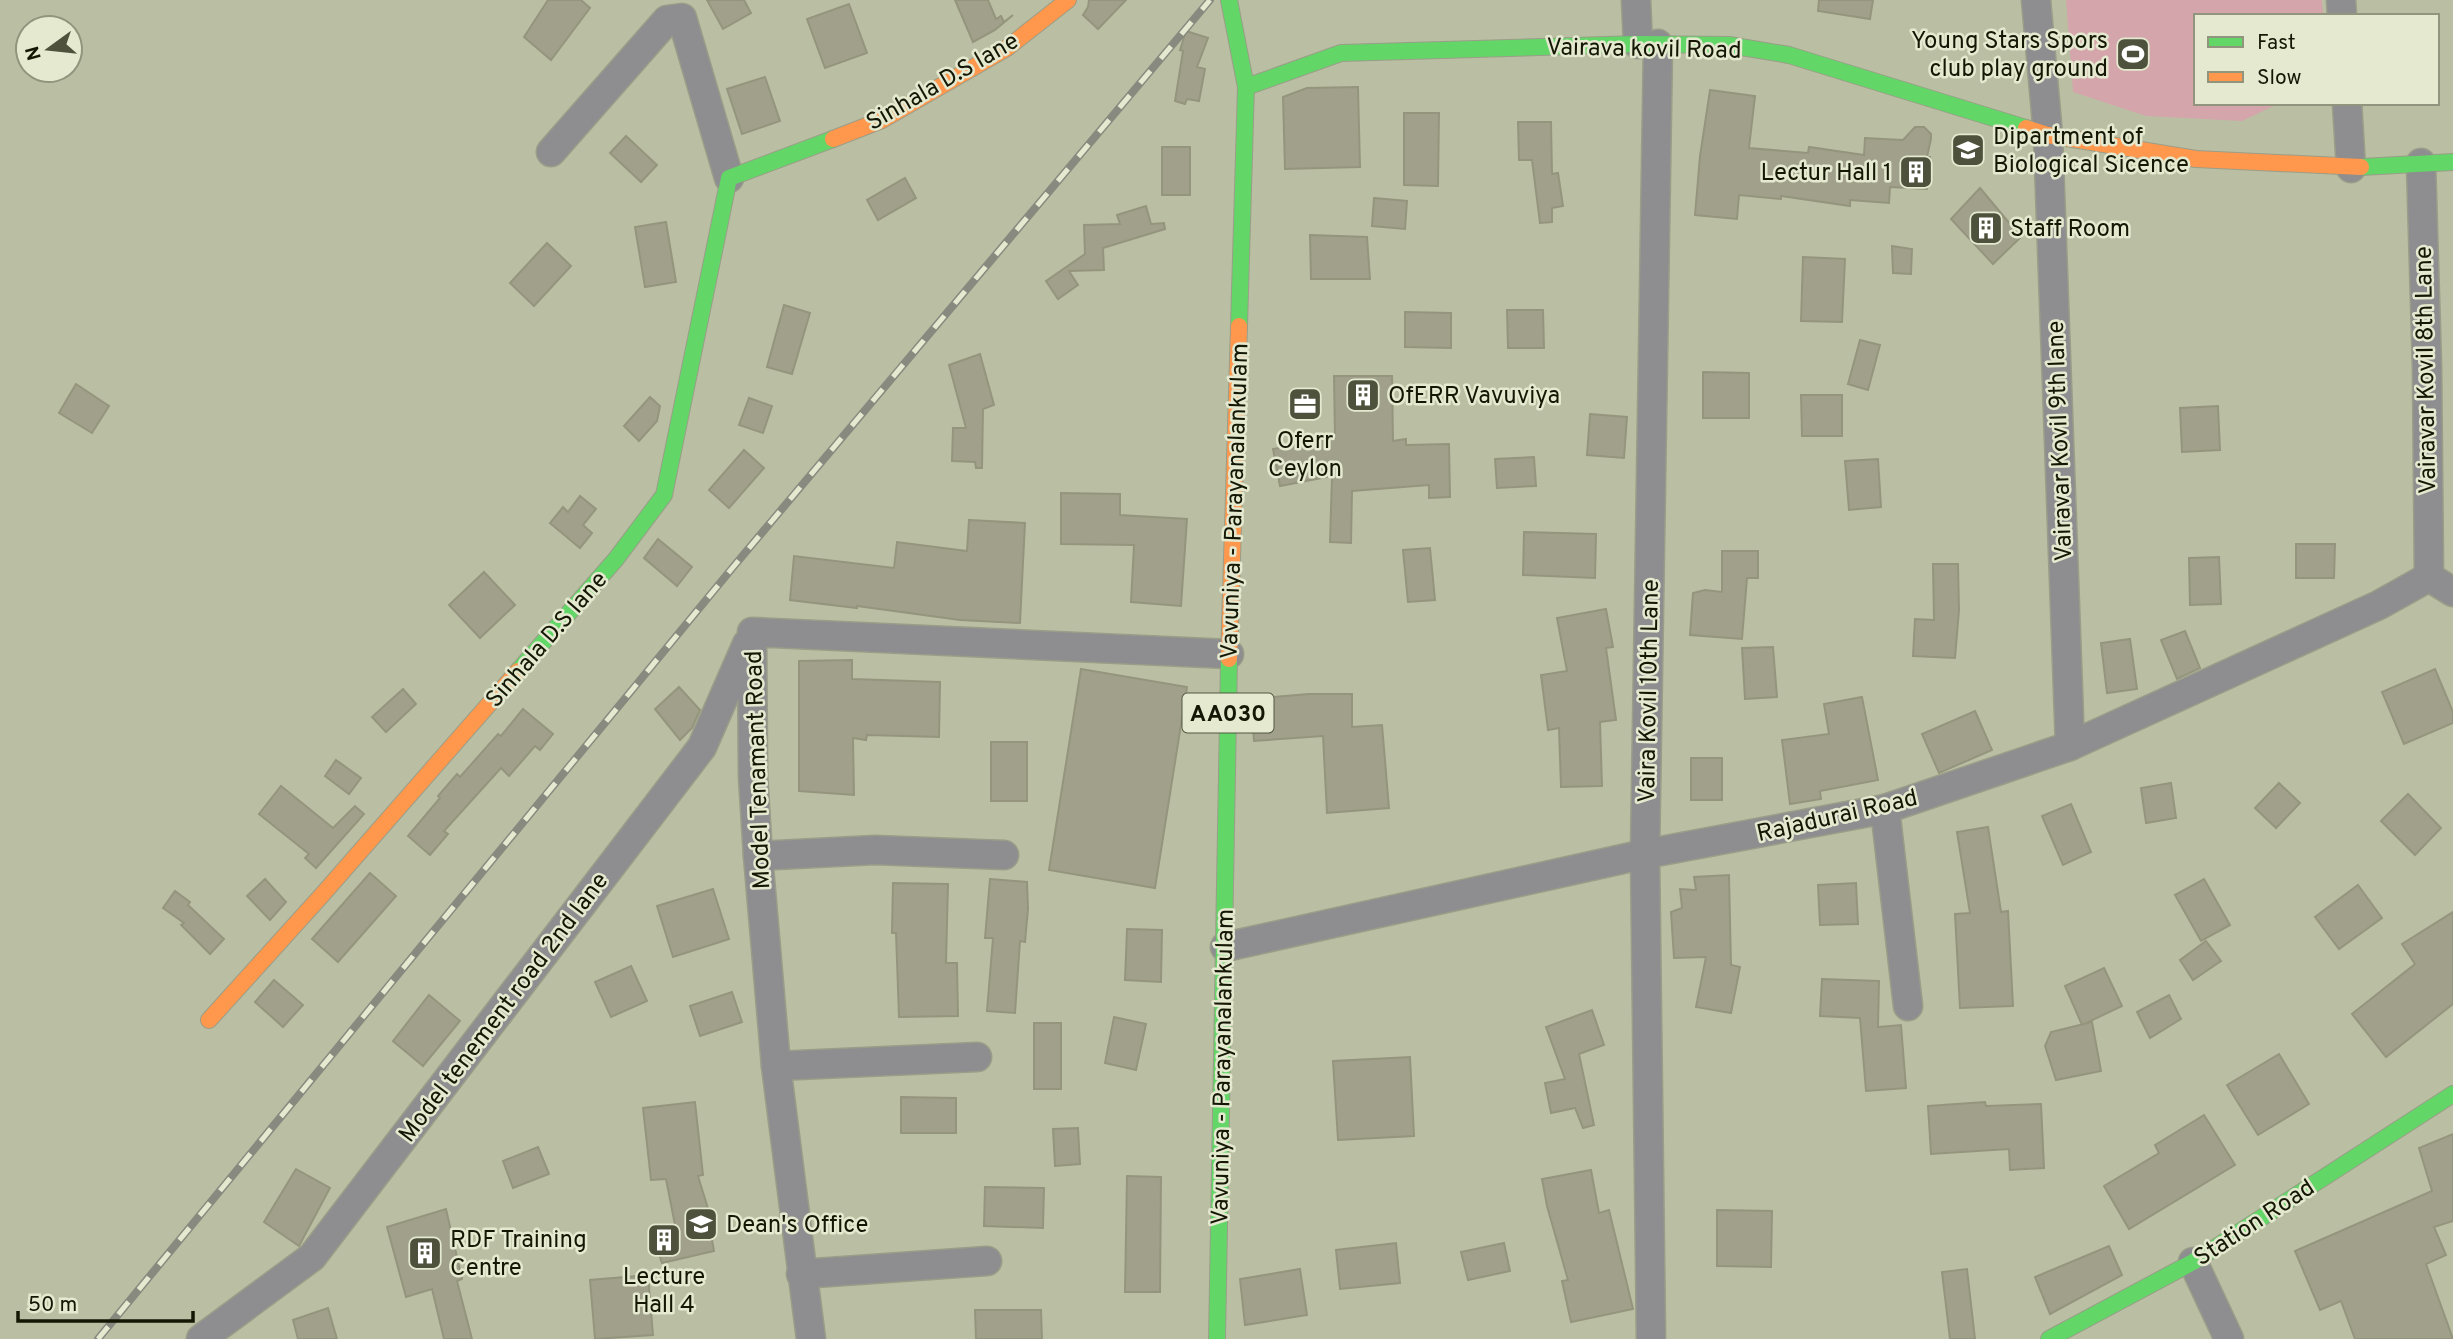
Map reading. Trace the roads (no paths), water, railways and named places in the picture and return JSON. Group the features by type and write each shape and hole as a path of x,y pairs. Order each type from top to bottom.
{"main road":[{"name":"Sinhala D.S lane","path":"209,1020 616,559 664,495 729,178 882,120 1007,48 1068,0"},
{"name":"Vavuniya - Parayanalankulam","path":"1217,1339 1228,654 1246,87 1229,0"},
{"name":"Vairava kovil Road","path":"1246,87 1341,53 1648,44 1729,45 1788,55 2048,135 2196,159 2351,168 2453,162"},
{"name":"Station Road","path":"2049,1339 2193,1262 2453,1094"}],"street":[{"name":"Vaira Kovil 10th Lane","path":"1636,0 1648,44 1645,854 1651,1339"},
{"name":"Vairavar Kovil 9th lane","path":"2036,0 2048,135 2070,746"},
{"name":"Sinhala D.S lane","path":"551,152 667,20 682,18 729,178"},
{"path":"2347,105 2351,168"},
{"name":"Vairavar Kovil 8th Lane","path":"2421,163 2429,577"},
{"name":"Rajadurai Road","path":"1224,947 1645,854 1885,809 2070,746 2379,605 2429,577"},
{"path":"2429,577 2453,592"},
{"name":"Model Tenamant Road","path":"811,1339 776,1066 758,856 753,776 752,632 1228,654"},
{"name":"Model tenement road 2nd lane","path":"201,1339 312,1257 702,747 752,632"},
{"path":"1885,809 1908,1006"},
{"path":"758,856 875,850 1004,855"},
{"path":"776,1066 977,1056"},
{"path":"801,1274 987,1261"},
{"path":"2193,1262 2229,1339"}],"railway":[{"path":"98,1339 734,566 1210,0"}],"place":[{"name":"Young Stars Spors club play ground","path":"2133,54"},
{"name":"Dipartment of Biological Sicence","path":"1968,150"},
{"name":"Lectur Hall 1","path":"1916,172"},
{"name":"Staff Room","path":"1986,228"},
{"name":"OfERR Vavuviya","path":"1363,395"},
{"name":"Oferr Ceylon","path":"1305,404"},
{"name":"Dean's Office","path":"701,1224"},
{"name":"Lecture Hall 4","path":"664,1240"},
{"name":"RDF Training Centre","path":"425,1253"}]}
